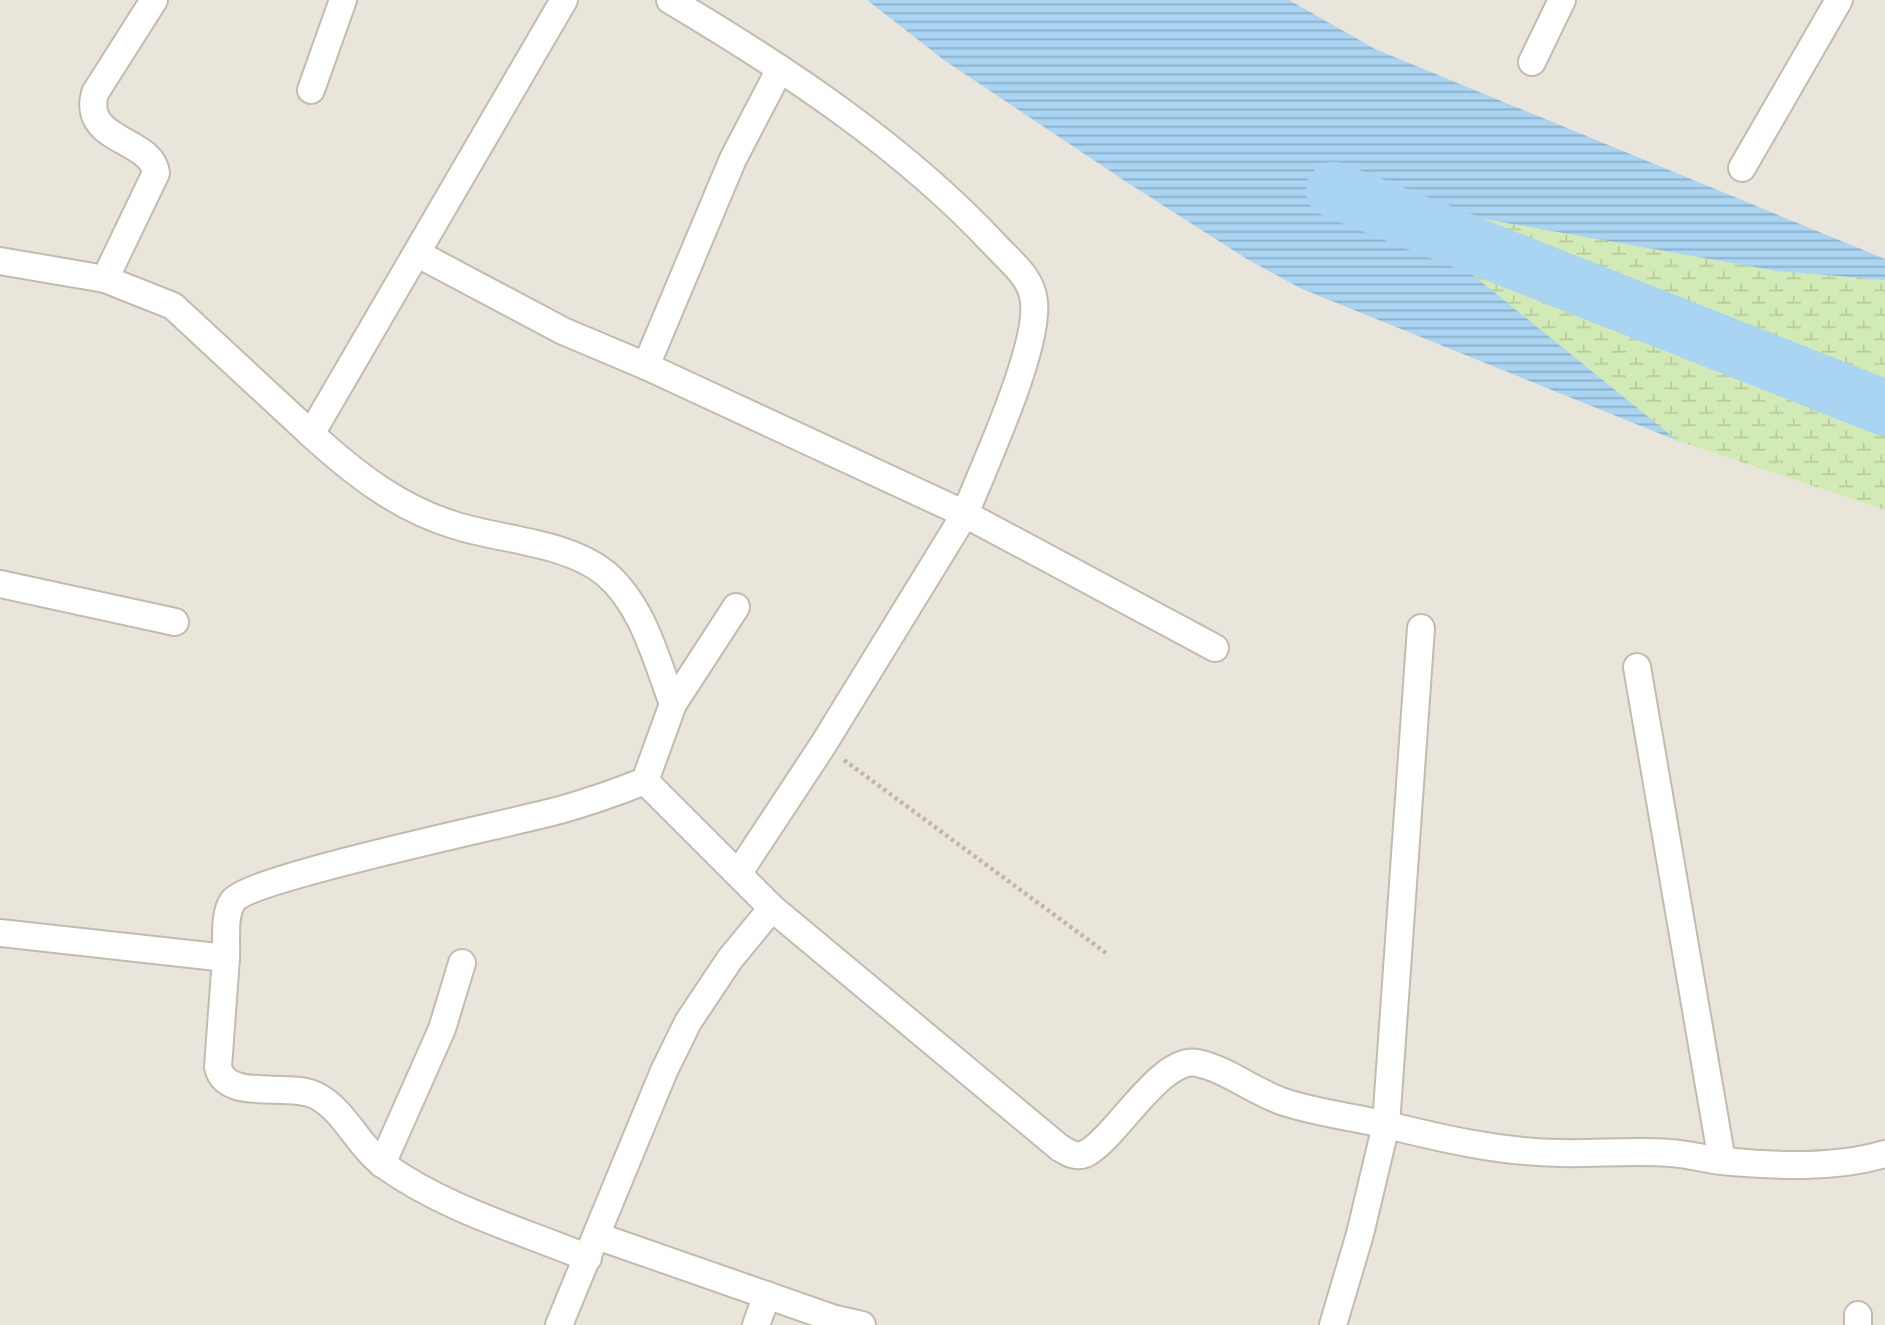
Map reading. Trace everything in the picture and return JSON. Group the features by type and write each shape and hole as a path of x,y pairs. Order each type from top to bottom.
{"street":[{"path":"105,279 156,173 152,162 101,125 93,115 92,104 109,69 154,0"},
{"path":"311,90 343,0"},
{"path":"312,435 564,0"},
{"path":"670,0 780,69 888,146 976,225 1026,278 1034,300 1035,320 1020,374 965,514 824,745 738,874"},
{"path":"1532,62 1562,0"},
{"path":"1742,168 1839,0"},
{"path":"646,366 733,159 780,69"},
{"path":"418,254 564,331 646,366 965,514 1214,648"},
{"path":"0,261 105,279 173,306 348,467 408,508 455,526 555,548 604,572 629,599 673,704"},
{"path":"0,584 175,622"},
{"path":"645,781 673,704 736,607"},
{"path":"1333,1325 1360,1234 1386,1125 1421,628"},
{"path":"1637,667 1722,1161"},
{"path":"645,781 772,908 1060,1148 1074,1156 1084,1154 1096,1146 1138,1101 1176,1067 1189,1062 1207,1065 1283,1101 1489,1148 1557,1153 1669,1153 1722,1161 1800,1164 1852,1161 1885,1153"},
{"path":"645,781 561,810 316,869 253,888 233,901 228,914 220,1076 227,1084 238,1087 297,1089 318,1096 382,1164 425,1191 592,1247 767,1295 862,1325"},
{"path":"559,1325 664,1070 688,1023 730,959 772,908"},
{"path":"0,933 226,958"},
{"path":"382,1164 442,1029 462,963"},
{"path":"756,1325 767,1295"}],"path":[{"path":"824,745 1106,953"}],"shaded area":[{"path":"0,0 1885,0 1885,1325 0,1325"}],"green space":[{"path":"1473,217 1777,271 1885,280 1885,510 1678,441 1404,220"}],"water":[{"path":"867,0 1289,0 1375,49 1885,259 1885,280 1777,271 1473,217 1405,220 1678,441 1302,289 1247,259 1128,183 944,60"}],"waterway":[{"path":"1334,190 1885,408"}]}
